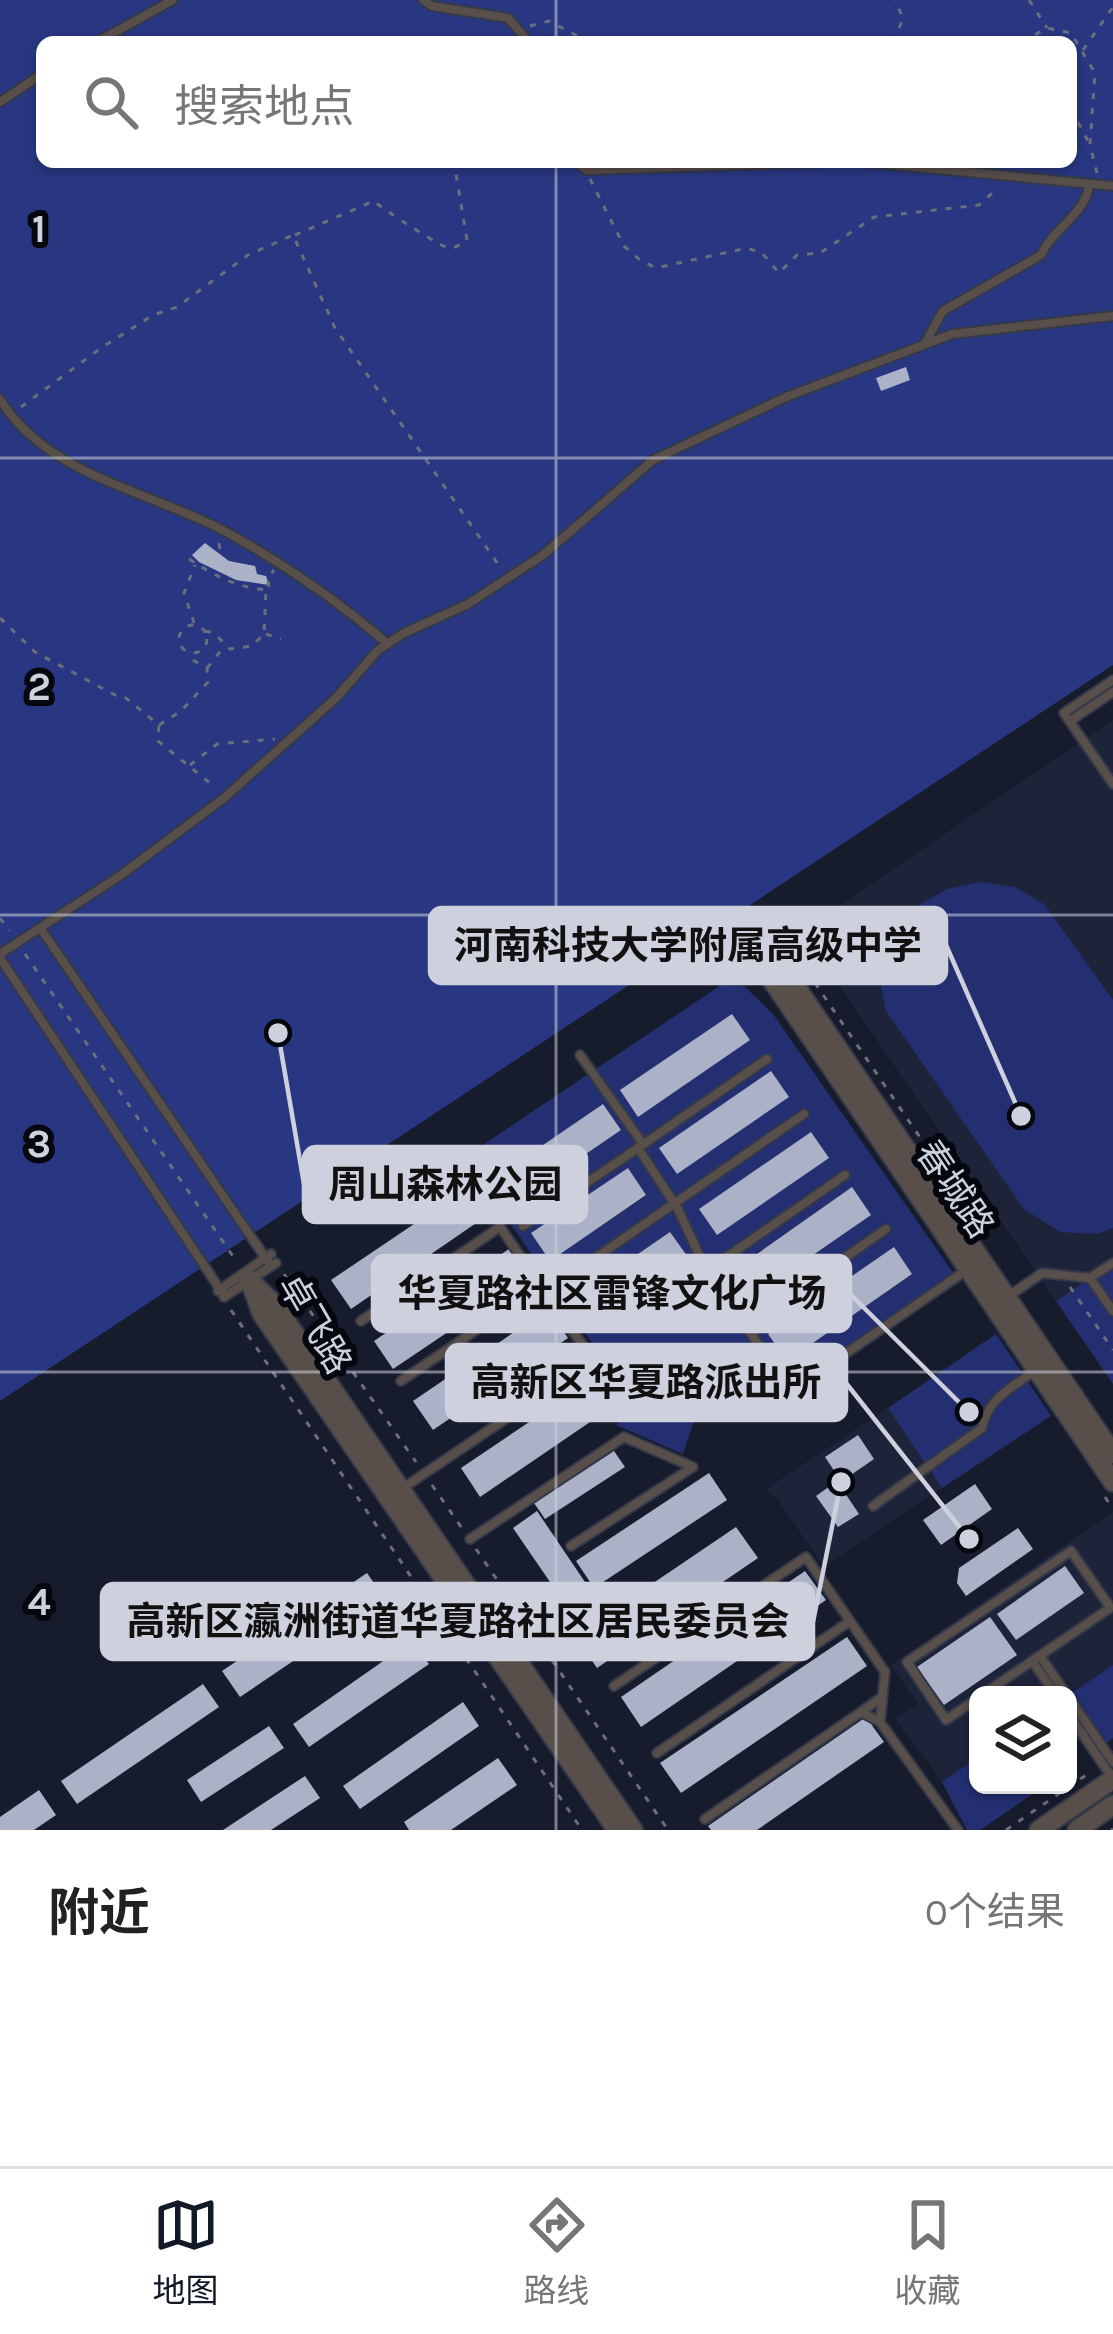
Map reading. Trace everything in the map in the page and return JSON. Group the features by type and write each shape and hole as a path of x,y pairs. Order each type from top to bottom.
{"street":[{"name":"春城路","path":"750,933 969,1268 1000,1301"},
{"name":"春城路","path":"750,933 1043,1365 1113,1482"},
{"name":"卓飞路","path":"247,1276 275,1305 617,1830"},
{"name":"春城路","path":"1043,1365 1113,1454"},
{"name":"卓飞路","path":"395,1494 633,1830"},
{"path":"1039,1830 1110,1771"},
{"path":"1077,1830 1113,1805"}],"lane":[{"path":"108,36 173,0"},
{"path":"423,0 432,6 508,18 524,36"},
{"path":"0,102 36,78"},
{"path":"584,168 647,168"},
{"path":"921,168 1113,186"},
{"path":"925,343 943,310 1041,254 1047,241 1087,199 1092,185"},
{"path":"40,929 271,1260 222,1294 0,956 226,796 388,644 468,604 543,555 653,460 786,398 952,334 1113,316"},
{"path":"0,398 10,416 38,443 225,531 388,644"},
{"path":"0,422 10,416"},
{"path":"1067,717 1113,680"},
{"path":"1067,717 1113,692"},
{"path":"1067,717 1113,784"},
{"path":"580,1054 640,1146 708,1270 790,1392 969,1268"},
{"path":"523,1226 767,1059"},
{"path":"559,1283 804,1114"},
{"path":"708,1270 845,1175"},
{"path":"361,1322 500,1227 592,1360 395,1494"},
{"path":"746,1327 886,1229"},
{"path":"1000,1301 1042,1274 1090,1278 1113,1263"},
{"path":"1090,1278 1113,1311"},
{"path":"401,1381 541,1286"},
{"path":"873,1506 982,1428 994,1400 1043,1365"},
{"path":"470,1540 624,1437 693,1467 572,1546"},
{"path":"969,1704 946,1720 907,1662 1071,1551 1112,1606 995,1686"},
{"path":"614,1686 806,1557 885,1672 880,1722"},
{"path":"657,1754 850,1621"},
{"path":"1036,1658 1051,1686"},
{"path":"1036,1658 1060,1686"},
{"path":"705,1819 882,1697"},
{"path":"861,1712 880,1722 958,1830"},
{"path":"1077,1712 1110,1771"},
{"path":"1077,1725 1110,1771"}],"path":[{"path":"895,0 903,18 896,36"},
{"path":"1028,0 1047,28"},
{"path":"1083,50 1113,7"},
{"path":"520,30 549,21 578,36"},
{"path":"1033,36 1047,28 1073,36"},
{"path":"1077,42 1095,73 1090,145"},
{"path":"1077,120 1098,169 1092,185"},
{"path":"10,416 101,348 153,315 177,307 248,255 374,201 438,246 459,245 467,240 468,228 455,168"},
{"path":"587,170 611,224 624,246 640,260 656,268 747,248 762,254 779,273 797,255 820,253 874,217 979,206 1007,177"},
{"path":"293,236 335,328 507,579"},
{"path":"188,559 215,577 266,590"},
{"path":"196,564 184,593 195,625 214,633 224,646 246,650 264,634 268,578 278,564"},
{"path":"0,618 35,652 68,673 122,695 159,724"},
{"path":"159,724 182,711 210,677 207,668 191,659 182,646 181,634 195,625"},
{"path":"189,652 205,646 205,632"},
{"path":"264,634 281,639"},
{"path":"207,668 224,646"},
{"path":"159,724 158,741 226,796"},
{"path":"189,766 218,744 292,737"},
{"path":"0,918 247,1276"},
{"path":"750,933 956,1191"},
{"path":"1062,1275 1113,1350"},
{"path":"222,1294 582,1830"},
{"path":"1006,1830 1110,1771"}],"shaded area":[{"path":"0,0 1113,0 1113,665 0,1401"},
{"path":"1113,720 1113,1384 802,931"},
{"path":"981,882 1015,887 1045,905 1113,1000 1113,1228 1097,1234 1060,1232 1024,1209 886,1011 878,972 889,937 914,908 947,889"},
{"path":"721,985 744,986 773,1014 956,1277 759,1413 704,1391 683,1454 616,1425 637,1409 465,1157","holes":["603,1104 621,1130 510,1206 493,1180","628,1168 646,1196 550,1260 532,1233","851,1188 870,1215 745,1301 727,1274","894,1248 912,1274 788,1360 769,1334"]},
{"path":"1113,1263 1113,1384 1056,1301"},
{"path":"996,1334 1051,1416 942,1488 888,1408"},
{"path":"888,1408 942,1488 824,1567 776,1497 765,1490"},
{"path":"1113,1512 1113,1665 1077,1690 1077,1686 969,1686 969,1763 942,1782 895,1718 918,1704 891,1665"},
{"path":"1113,1665 1113,1738 1107,1743 1077,1700 1077,1690"},
{"path":"969,1763 969,1794 1033,1794 980,1830 967,1830 942,1782"}],"building":[{"path":"906,367 910,380 881,391 876,378"},
{"path":"205,543 229,561 255,566 269,585 236,580 199,562 192,555"},
{"path":"732,1014 750,1040 638,1117 620,1090"},
{"path":"771,1071 789,1097 677,1174 659,1148"},
{"path":"603,1104 621,1130 510,1206 492,1180"},
{"path":"811,1132 829,1158 717,1235 699,1209"},
{"path":"628,1168 646,1195 550,1261 531,1233"},
{"path":"852,1187 871,1215 745,1302 727,1275"},
{"path":"466,1189 485,1217 351,1309 331,1280"},
{"path":"670,1232 690,1260 593,1326 574,1298"},
{"path":"894,1247 912,1274 787,1361 768,1334"},
{"path":"509,1249 528,1278 393,1369 374,1341"},
{"path":"548,1309 568,1338 433,1430 413,1401"},
{"path":"596,1377 615,1405 480,1497 461,1468"},
{"path":"858,1435 874,1459 848,1477 853,1484 843,1490 859,1514 838,1527 816,1496 837,1475 825,1457"},
{"path":"614,1451 625,1467 545,1519 534,1503"},
{"path":"709,1473 727,1500 594,1588 576,1561"},
{"path":"975,1484 992,1509 941,1545 923,1520"},
{"path":"537,1511 585,1582 561,1598 513,1528"},
{"path":"736,1527 758,1558 597,1668 575,1636"},
{"path":"1018,1528 1033,1549 966,1596 957,1583 959,1568"},
{"path":"1065,1566 1084,1593 1016,1640 997,1614"},
{"path":"805,1571 826,1600 641,1727 621,1697"},
{"path":"367,1573 385,1599 240,1697 222,1671"},
{"path":"990,1617 1017,1655 944,1705 917,1667"},
{"path":"847,1637 867,1666 681,1793 660,1763"},
{"path":"412,1641 429,1664 309,1747 293,1724"},
{"path":"203,1684 219,1707 77,1804 61,1781"},
{"path":"463,1702 479,1726 360,1809 343,1786"},
{"path":"866,1717 884,1742 757,1830 711,1830 708,1826"},
{"path":"269,1726 284,1748 201,1802 187,1780"},
{"path":"498,1758 517,1785 451,1830 409,1830 404,1822"},
{"path":"305,1776 320,1798 271,1830 223,1830"},
{"path":"39,1790 56,1815 34,1830 0,1830 0,1817"}],"place":[{"name":"周山森林公园","path":"278,1033"},
{"name":"河南科技大学附属高级中学","path":"1021,1116"},
{"name":"华夏路社区雷锋文化广场","path":"969,1412"},
{"name":"高新区瀛洲街道华夏路社区居民委员会","path":"841,1482"},
{"name":"高新区华夏路派出所","path":"969,1539"}]}
